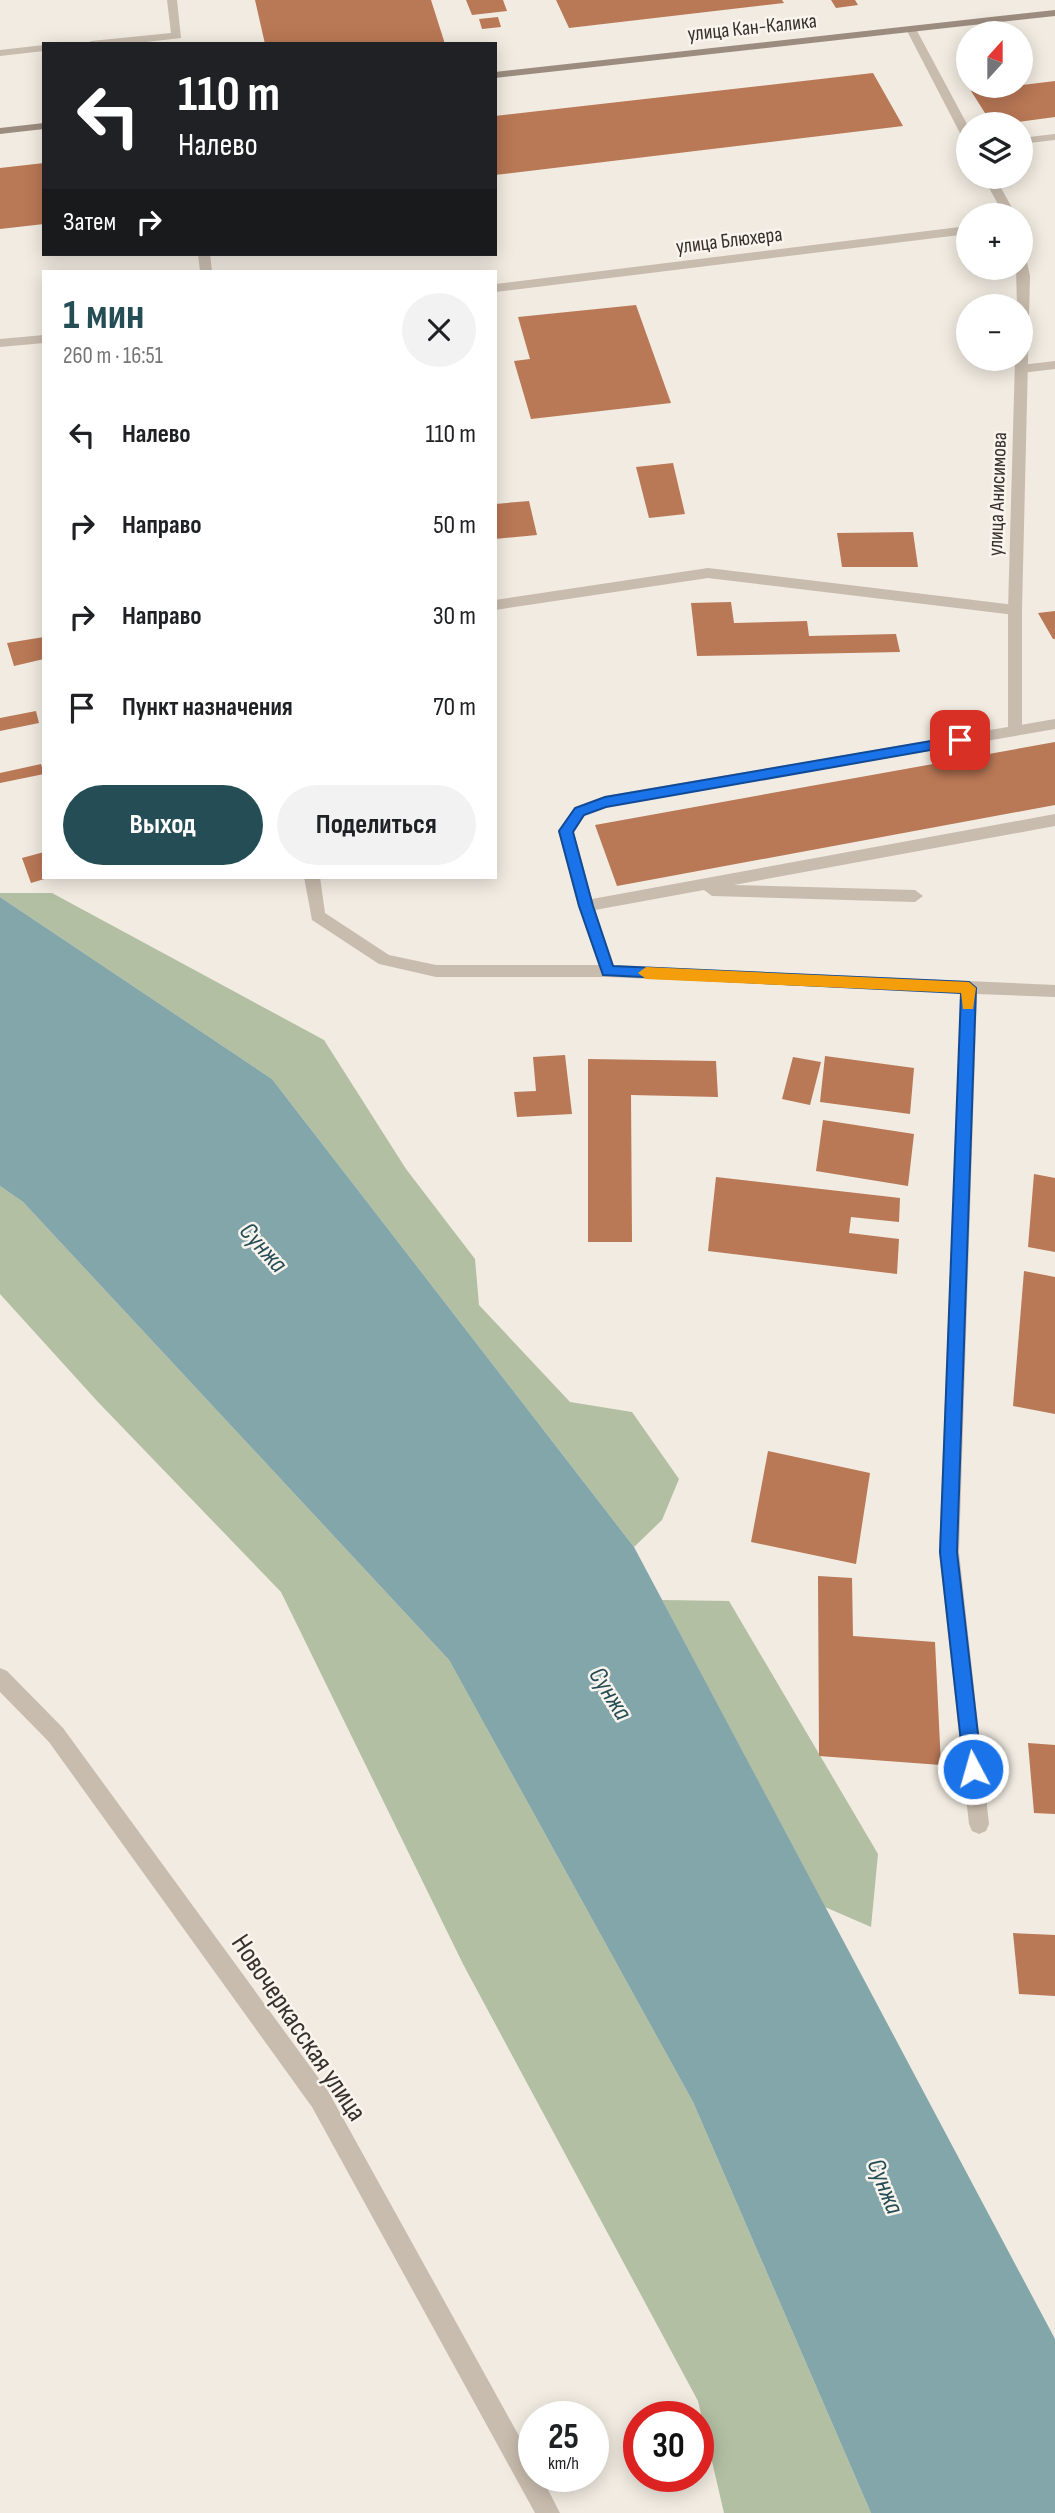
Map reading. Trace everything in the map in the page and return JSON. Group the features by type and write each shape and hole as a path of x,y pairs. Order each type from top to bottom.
{"street":[{"path":"112,42 177,36 172,0"},
{"name":"улица Кан-Калика","path":"497,75 1055,13"},
{"path":"911,29 956,114"},
{"path":"0,52 42,48"},
{"path":"0,131 42,126"},
{"path":"1033,140 1055,137"},
{"name":"улица Блюхера","path":"497,288 956,231"},
{"path":"0,343 42,338"},
{"path":"1033,368 1055,365"},
{"name":"улица Анисимова","path":"1015,731 1021,371"},
{"path":"497,605 708,573 1015,610"},
{"path":"608,971 586,906 566,831 580,811 605,802 1055,724"},
{"path":"586,906 1055,820"},
{"path":"312,879 318,916 385,960 436,971 608,971 1055,991"},
{"path":"678,889 915,896"},
{"path":"969,988 949,1552 979,1824"},
{"name":"Новочеркасская улица","path":"0,1678 56,1735 320,2099 548,2513"}],"green space":[{"path":"0,893 52,893 324,1040 406,1169 475,1259 479,1305 570,1402 632,1412 679,1479 662,1520 634,1547 272,1079 0,897"},
{"path":"0,1186 23,1202 449,1660 693,2102 871,2513 724,2513 714,2470 714,2401 698,2401 463,1964 281,1592 98,1402 0,1294"},
{"path":"662,1600 729,1601 878,1854 871,1927 825,1907"}],"water":[{"name":"Сунжа","path":"0,897 272,1079 634,1547 1055,2339 1055,2513 871,2513 693,2102 449,1660 23,1202 0,1186"}],"building":[{"path":"255,0 431,0 444,42 265,42"},
{"path":"466,0 503,0 507,11 472,15"},
{"path":"556,0 782,0 784,3 569,28"},
{"path":"831,0 855,0 858,5 836,8"},
{"path":"498,17 501,27 482,29 479,19"},
{"path":"873,73 903,126 497,175 497,116"},
{"path":"1055,81 1055,117 1033,120 1033,112 984,112 975,98 1033,98 1033,84"},
{"path":"42,163 42,224 0,229 0,168"},
{"path":"636,305 671,403 531,419 514,361 530,359 518,317"},
{"path":"673,463 685,514 649,518 636,467"},
{"path":"529,501 537,535 497,539 497,504"},
{"path":"913,532 918,567 842,567 837,533"},
{"path":"731,602 734,623 807,621 809,636 896,634 900,652 697,656 691,603"},
{"path":"1055,611 1055,639 1053,639 1038,613"},
{"path":"42,637 42,659 14,666 7,643"},
{"path":"36,711 39,723 0,731 0,718"},
{"path":"1055,742 1055,805 617,886 595,825"},
{"path":"41,764 42,767 42,774 0,783 0,773"},
{"path":"42,853 42,879 44,879 31,883 22,858"},
{"path":"565,1055 572,1114 517,1117 514,1092 536,1091 533,1057"},
{"path":"825,1056 914,1068 910,1114 820,1102"},
{"path":"793,1057 821,1062 810,1105 782,1099"},
{"path":"588,1059 716,1061 718,1097 631,1095 632,1242 588,1242"},
{"path":"823,1120 914,1134 908,1186 816,1171"},
{"path":"1034,1174 1055,1178 1055,1252 1028,1247"},
{"path":"716,1177 900,1198 899,1222 851,1217 849,1233 899,1239 897,1274 708,1251"},
{"path":"1024,1271 1055,1277 1055,1414 1013,1406"},
{"path":"768,1451 870,1473 856,1564 751,1542"},
{"path":"818,1576 852,1578 853,1636 935,1642 941,1765 819,1756"},
{"path":"1028,1743 1055,1745 1055,1814 1034,1813"},
{"path":"1013,1933 1055,1935 1055,1996 1019,1994"}],"slow traffic":[{"path":"646,973 969,988 968,1005"}],"route":[{"path":"960,740 605,802 580,811 566,831 586,906 608,971 969,988 949,1552 973,1769"}]}
